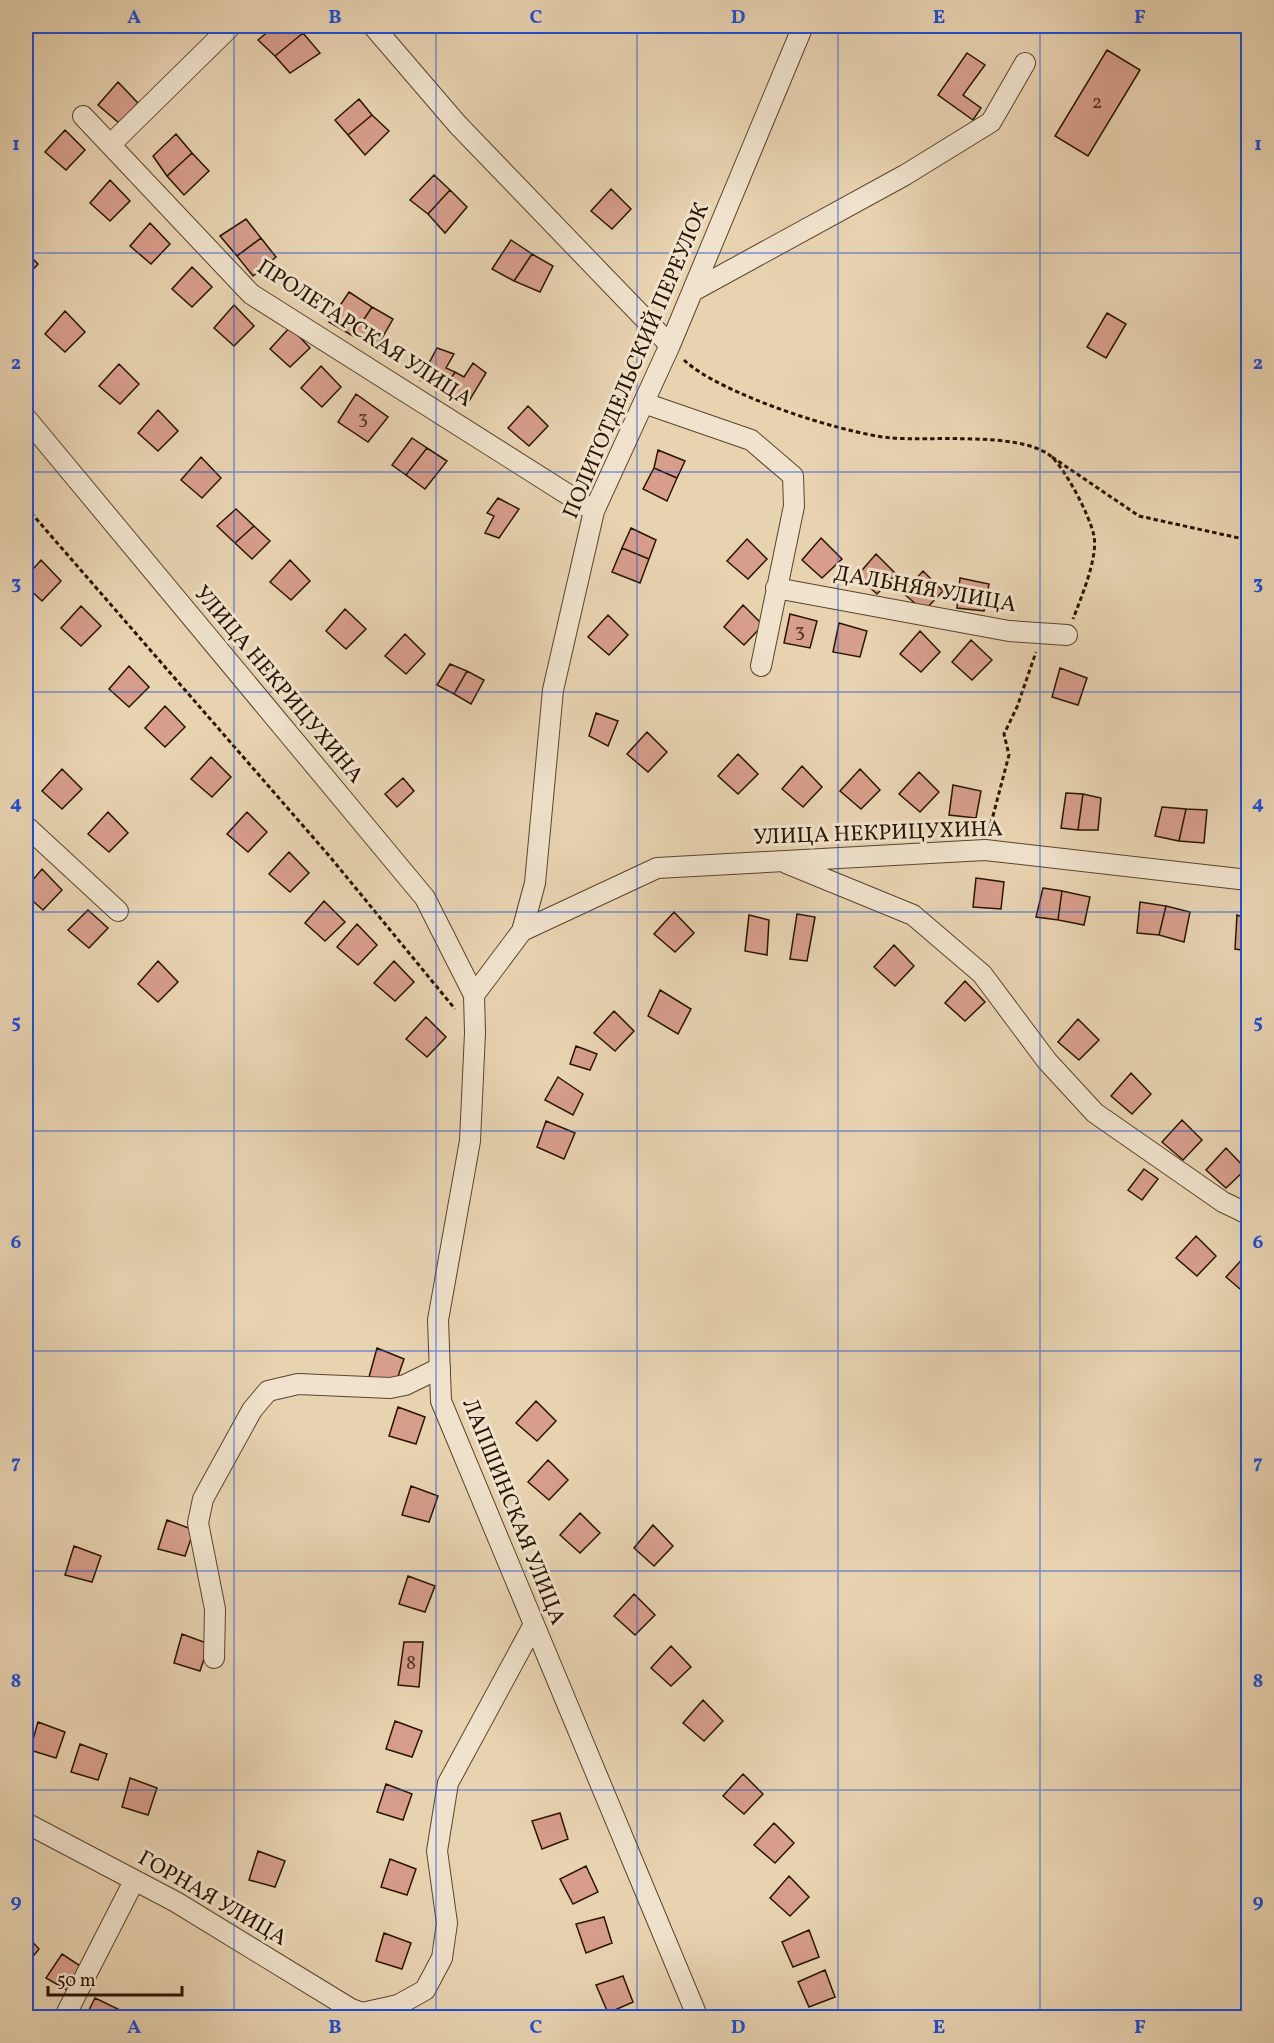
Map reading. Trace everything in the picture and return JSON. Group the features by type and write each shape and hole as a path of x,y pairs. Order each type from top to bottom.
{"street":[{"path":"111,144 231,26"},
{"path":"373,26 458,126 670,345"},
{"name":"ПОЛИТОТДЕЛЬСКИЙ ПЕРЕУЛОК","path":"474,995 522,931 535,883 553,690 594,511 670,345 803,26"},
{"path":"693,291 905,175 991,122 1025,63"},
{"name":"ПРОЛЕТАРСКАЯ УЛИЦА","path":"83,116 251,294 594,511"},
{"path":"644,403 751,440 793,476 794,507 761,666"},
{"name":"УЛИЦА НЕКРИЦУХИНА","path":"26,418 425,898 474,995"},
{"name":"ДАЛЬНЯЯ УЛИЦА","path":"776,588 1009,631 1067,635"},
{"path":"26,826 118,911"},
{"name":"УЛИЦА НЕКРИЦУХИНА","path":"522,931 657,868 984,850 1248,880"},
{"path":"781,861 914,915 982,974 1047,1061 1095,1113 1223,1202 1248,1214"},
{"name":"ЛАПШИНСКАЯ УЛИЦА","path":"474,995 475,1033 470,1141 438,1320 441,1401 698,2018"},
{"path":"214,1658 215,1609 198,1523 203,1499 252,1410 268,1391 298,1384 390,1388 405,1385 440,1368"},
{"path":"368,2015 398,2005 425,1990 442,1958 447,1923 437,1851 448,1783 533,1626"},
{"name":"ГОРНАЯ УЛИЦА","path":"26,1823 176,1902 351,2009 368,2015"},
{"path":"64,2018 134,1881"}],"path":[{"path":"670,345 688,363 728,386 798,417 889,438 1011,441 1048,454 1138,516 1248,540"},
{"path":"1048,454 1072,482 1094,537 1088,578 1067,635"},
{"path":"26,507 323,849 475,1033"},
{"path":"984,850 1009,755 1004,734 1017,707 1042,633"}],"building":[{"path":"275,26 297,26 303,33 275,56 258,40"},
{"path":"303,33 320,53 290,73 275,56"},
{"path":"1107,50 1140,70 1088,156 1055,136"},
{"path":"967,53 985,65 963,95 981,108 973,120 938,95"},
{"path":"118,82 138,103 119,123 98,105"},
{"path":"359,99 372,115 348,135 335,120"},
{"path":"372,115 389,131 365,155 348,135"},
{"path":"65,130 85,150 66,170 45,152"},
{"path":"176,134 192,153 167,176 153,156"},
{"path":"192,153 209,171 184,195 167,176"},
{"path":"434,175 450,190 428,214 410,200"},
{"path":"110,180 130,201 110,221 90,203"},
{"path":"611,189 631,209 612,229 591,211"},
{"path":"450,190 467,207 445,233 428,214"},
{"path":"246,219 261,238 237,256 220,236"},
{"path":"150,223 170,244 151,264 130,246"},
{"path":"261,238 276,257 253,276 237,256"},
{"path":"511,240 532,254 514,281 492,269"},
{"path":"26,252 38,264 26,277"},
{"path":"532,254 553,266 540,292 514,281"},
{"path":"192,267 212,287 192,307 172,289"},
{"path":"349,292 372,307 353,336 329,322"},
{"path":"234,305 254,326 234,346 214,328"},
{"path":"372,307 393,319 378,345 353,336"},
{"path":"65,311 85,332 65,352 45,334"},
{"path":"1107,313 1126,324 1106,358 1087,347"},
{"path":"290,327 310,348 290,367 270,349"},
{"path":"437,348 454,354 446,368 455,372 444,390 420,380"},
{"path":"473,363 486,373 466,406 444,390 455,372 464,377"},
{"path":"119,364 139,384 120,404 99,386"},
{"path":"321,366 341,387 322,407 301,388"},
{"path":"356,394 388,417 368,442 338,422"},
{"path":"528,406 548,426 529,446 508,428"},
{"path":"158,410 178,431 158,451 138,433"},
{"path":"412,438 427,448 406,475 392,465"},
{"path":"427,448 447,461 425,489 406,475"},
{"path":"658,450 685,461 677,478 654,468"},
{"path":"201,457 221,478 202,498 181,480"},
{"path":"654,468 677,478 667,501 643,489"},
{"path":"498,498 519,509 499,538 485,533 494,516 487,513"},
{"path":"236,509 254,526 235,543 217,526"},
{"path":"254,526 270,541 252,559 235,543"},
{"path":"631,528 656,540 649,559 622,548"},
{"path":"821,538 842,559 822,578 802,560"},
{"path":"747,539 767,559 748,579 727,561"},
{"path":"622,548 649,559 640,583 612,572"},
{"path":"876,554 896,574 877,594 857,576"},
{"path":"41,560 61,581 42,601 26,586 26,577"},
{"path":"290,560 310,581 291,600 270,582"},
{"path":"923,571 943,591 924,611 903,593"},
{"path":"960,578 989,584 984,611 957,608"},
{"path":"743,605 763,625 744,645 724,627"},
{"path":"81,606 101,626 81,646 61,628"},
{"path":"345,609 366,629 346,649 326,631"},
{"path":"790,614 817,621 810,648 784,643"},
{"path":"608,615 628,635 609,655 588,637"},
{"path":"839,623 867,631 860,657 833,652"},
{"path":"920,631 940,652 921,672 900,654"},
{"path":"405,634 425,654 406,674 385,656"},
{"path":"971,640 992,660 972,680 952,662"},
{"path":"450,664 467,671 454,694 437,685"},
{"path":"129,666 149,687 129,707 109,689"},
{"path":"1060,668 1087,678 1078,705 1052,697"},
{"path":"467,671 484,680 471,704 454,694"},
{"path":"165,706 185,727 165,747 145,728"},
{"path":"596,713 618,721 608,746 589,736"},
{"path":"647,732 667,752 648,772 627,754"},
{"path":"738,754 758,774 738,794 718,776"},
{"path":"211,757 231,777 212,797 191,779"},
{"path":"802,766 822,787 803,807 782,789"},
{"path":"62,769 82,789 62,809 42,791"},
{"path":"860,769 880,790 861,809 840,791"},
{"path":"919,772 939,792 920,812 899,794"},
{"path":"403,778 414,791 397,807 385,794"},
{"path":"953,785 981,791 976,818 949,815"},
{"path":"1066,793 1083,794 1078,830 1061,828"},
{"path":"1083,794 1101,798 1098,830 1078,830"},
{"path":"1162,807 1186,809 1179,841 1155,836"},
{"path":"1186,809 1207,810 1204,843 1179,841"},
{"path":"108,812 128,833 109,852 88,834"},
{"path":"247,812 267,832 248,852 227,834"},
{"path":"289,852 309,873 290,892 269,874"},
{"path":"42,869 62,890 43,910 26,895 26,888"},
{"path":"976,878 1004,882 1001,909 973,907"},
{"path":"1043,888 1062,891 1058,920 1036,917"},
{"path":"1062,891 1090,897 1084,925 1058,920"},
{"path":"324,901 345,922 325,941 305,923"},
{"path":"1140,902 1166,906 1159,935 1137,933"},
{"path":"1166,906 1190,912 1184,942 1159,935"},
{"path":"88,910 108,928 89,948 68,930"},
{"path":"674,912 694,933 675,952 654,934"},
{"path":"797,914 815,917 807,961 790,959"},
{"path":"749,915 769,920 767,955 745,951"},
{"path":"1237,915 1248,919 1248,951 1235,949"},
{"path":"357,924 377,945 358,965 337,947"},
{"path":"894,945 914,966 895,986 874,967"},
{"path":"158,961 178,982 158,1002 138,984"},
{"path":"394,961 414,982 395,1001 374,983"},
{"path":"965,981 985,1002 965,1021 945,1003"},
{"path":"660,990 691,1009 678,1034 648,1016"},
{"path":"614,1011 634,1031 615,1051 594,1033"},
{"path":"426,1017 446,1037 427,1057 406,1039"},
{"path":"1078,1019 1099,1040 1079,1060 1058,1042"},
{"path":"576,1046 597,1054 590,1070 570,1064"},
{"path":"1131,1073 1151,1094 1132,1114 1111,1096"},
{"path":"558,1077 583,1094 573,1115 545,1100"},
{"path":"1182,1120 1202,1140 1183,1160 1162,1142"},
{"path":"546,1121 575,1133 564,1159 537,1147"},
{"path":"1226,1148 1246,1169 1226,1188 1206,1170"},
{"path":"1144,1169 1158,1179 1142,1200 1128,1190"},
{"path":"1196,1236 1216,1256 1197,1276 1176,1258"},
{"path":"1246,1255 1248,1258 1247,1295 1226,1277"},
{"path":"377,1348 404,1359 395,1385 369,1377"},
{"path":"536,1401 556,1421 537,1441 516,1423"},
{"path":"398,1407 425,1417 416,1444 389,1436"},
{"path":"548,1460 568,1480 549,1500 528,1482"},
{"path":"411,1486 438,1496 429,1522 402,1515"},
{"path":"580,1513 600,1533 580,1553 560,1535"},
{"path":"167,1520 194,1530 185,1556 158,1549"},
{"path":"653,1525 673,1546 654,1566 634,1548"},
{"path":"74,1546 101,1556 92,1582 65,1575"},
{"path":"408,1576 435,1586 425,1612 399,1604"},
{"path":"634,1594 655,1615 635,1635 614,1616"},
{"path":"182,1634 209,1644 200,1671 174,1663"},
{"path":"404,1642 423,1642 419,1687 398,1685"},
{"path":"671,1646 691,1667 671,1686 651,1668"},
{"path":"703,1700 723,1721 704,1741 683,1723"},
{"path":"395,1721 422,1731 412,1757 386,1749"},
{"path":"38,1722 65,1732 56,1758 30,1750"},
{"path":"80,1744 107,1754 98,1780 71,1772"},
{"path":"743,1774 763,1794 744,1814 723,1796"},
{"path":"130,1778 157,1788 148,1815 122,1807"},
{"path":"386,1784 412,1794 403,1820 377,1812"},
{"path":"560,1813 568,1839 542,1849 532,1821"},
{"path":"774,1823 794,1843 775,1863 754,1845"},
{"path":"258,1851 285,1861 275,1887 249,1880"},
{"path":"390,1859 416,1869 407,1895 381,1887"},
{"path":"586,1866 598,1892 573,1904 560,1879"},
{"path":"789,1876 809,1897 790,1916 770,1898"},
{"path":"604,1917 612,1943 586,1953 576,1924"},
{"path":"809,1930 819,1957 793,1967 782,1942"},
{"path":"384,1933 411,1943 402,1969 376,1961"},
{"path":"26,1935 39,1949 26,1965"},
{"path":"62,1954 85,1969 72,1993 46,1978"},
{"path":"825,1970 835,1997 809,2007 798,1982"},
{"path":"623,1976 633,2002 608,2013 596,1985"},
{"path":"95,1998 120,2010 116,2018 85,2018"}]}
